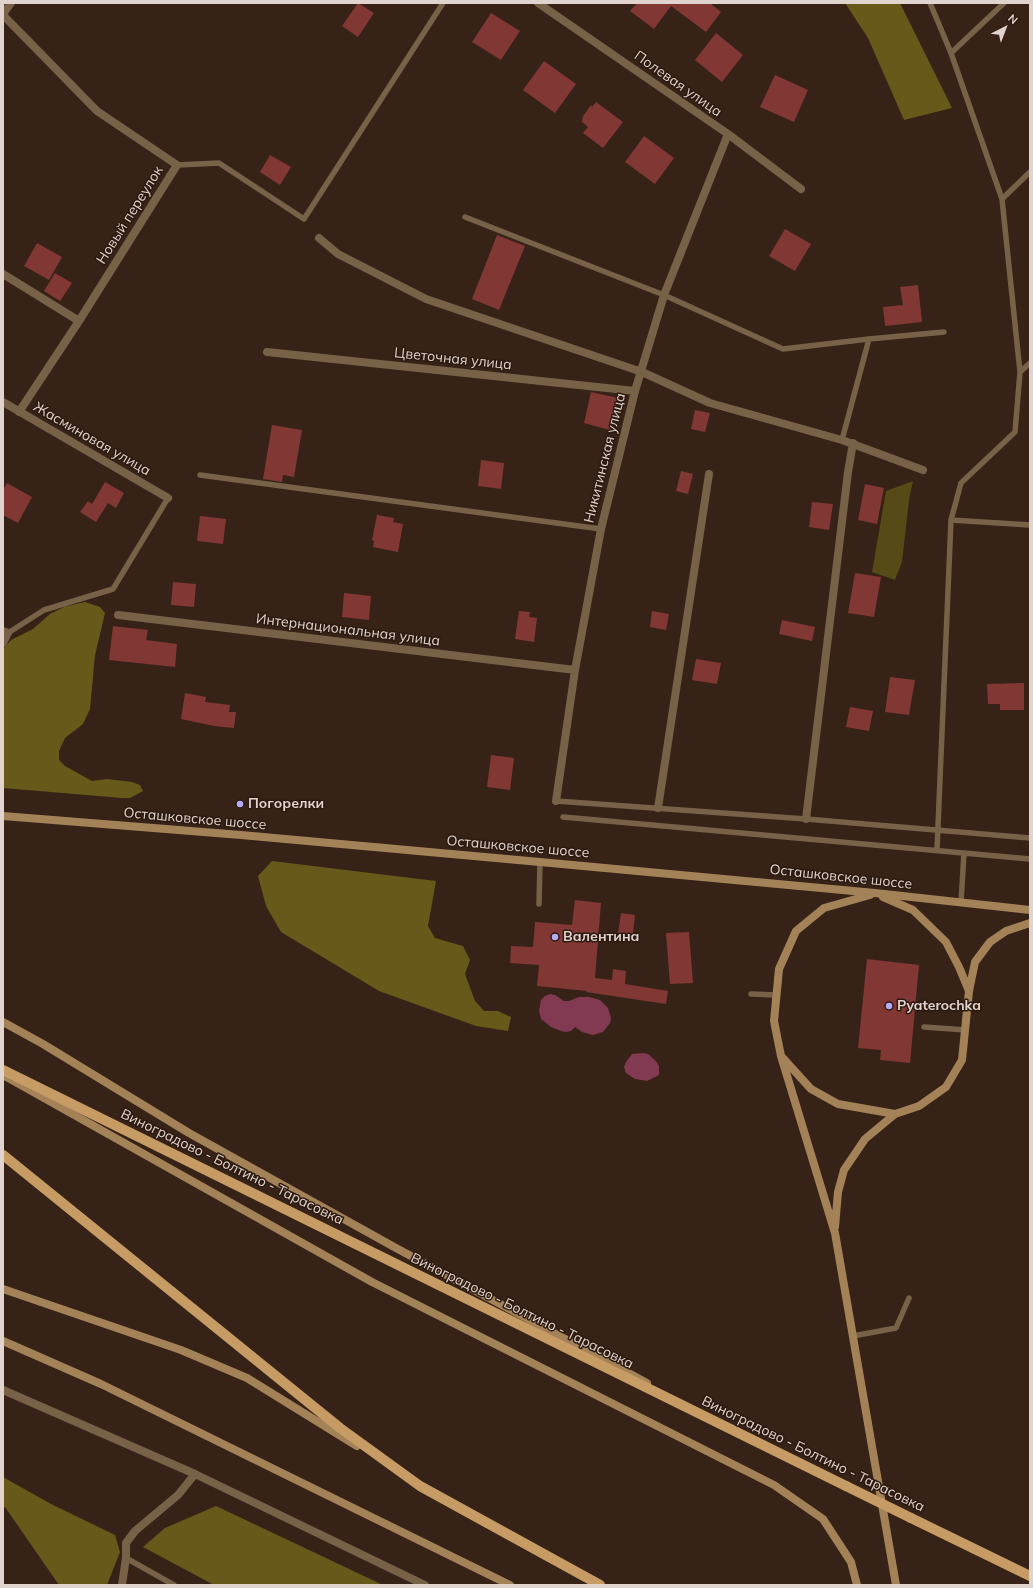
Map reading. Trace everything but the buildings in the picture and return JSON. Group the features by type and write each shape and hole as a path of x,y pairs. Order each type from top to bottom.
{"main road":[{"name":"Осташковское шоссе","path":"3,816 540,862 875,893 1030,910"},
{"path":"896,1585 835,1233 781,1056 774,1021 779,969 796,931 824,908 875,893 913,910 946,942 969,991"},
{"path":"835,1233 838,1192 844,1170 865,1139 895,1114 919,1106 946,1087 962,1060 969,991 975,962 990,942 1006,931 1030,923"},
{"path":"3,1022 43,1044 203,1141 396,1248 768,1448"},
{"path":"781,1056 811,1089 838,1104 895,1114"},
{"name":"Виноградово - Болтино - Тарасовка","path":"3,1070 1030,1576"},
{"path":"3,1075 372,1282 774,1485 823,1519 852,1562 857,1585"},
{"path":"3,1155 340,1428 420,1486"},
{"path":"3,1289 181,1350 247,1378 420,1486 600,1585"},
{"path":"3,1341 101,1384 510,1585"}],"street":[{"path":"3,15 11,3"},
{"name":"Полевая улица","path":"538,3 728,134 801,188"},
{"name":"Новый переулок","path":"3,15 97,111 177,164 79,321 19,412"},
{"name":"Никитинская улица","path":"556,801 575,670 601,529 635,391 642,372 664,295 728,134"},
{"path":"319,238 338,254 426,299 642,372 710,403 853,443 923,470"},
{"path":"3,274 79,321"},
{"name":"Цветочная улица","path":"268,352 635,391"},
{"name":"Жасминовая улица","path":"3,402 168,498"},
{"path":"806,819 847,480 853,443"},
{"path":"658,808 709,474"},
{"name":"Интернациональная улица","path":"118,616 575,670"},
{"path":"3,643 5,632"},
{"path":"3,1390 195,1474 425,1585"},
{"path":"122,1585 126,1558 126,1542 135,1531 178,1495 195,1474"}],"lane":[{"path":"177,164 219,163 304,218 443,3"},
{"path":"930,3 951,53 1002,199 1020,372 1015,432 961,483 951,520 937,850"},
{"path":"951,53 1004,3"},
{"path":"1002,199 1030,172"},
{"path":"465,218 664,295 783,349 944,332"},
{"path":"842,440 868,339"},
{"path":"1020,372 1030,363"},
{"path":"200,475 601,529"},
{"path":"5,632 44,610 113,589 168,498"},
{"path":"951,520 1030,525"},
{"path":"556,801 806,819 1030,838"},
{"path":"563,817 1030,859"},
{"path":"961,902 964,853"},
{"path":"539,904 540,862"},
{"path":"750,994 776,995"},
{"path":"924,1027 966,1030"},
{"path":"853,1336 896,1328 909,1298"},
{"path":"126,1558 174,1585"}],"shaded area":[{"path":"845,3 900,3 952,108 904,120 868,38"},
{"path":"913,481 909,500 902,562 895,580 872,572 886,491"},
{"path":"85,602 100,607 105,613 95,655 90,709 83,724 65,738 59,751 59,760 65,766 92,781 107,779 132,782 140,785 143,791 130,798 122,798 3,788 3,649 11,640 33,629 50,614 64,607"},
{"path":"272,861 436,881 428,926 435,938 463,946 470,960 465,974 475,1001 484,1011 498,1011 511,1017 508,1031 476,1026 379,991 281,932 266,906 258,876"},
{"path":"550,994 555,995 564,1001 569,1001 579,997 589,997 600,1000 608,1008 611,1018 610,1023 603,1032 593,1035 582,1032 575,1027 571,1031 566,1032 551,1027 541,1019 539,1011 541,1000"},
{"path":"632,1054 648,1054 659,1066 659,1075 647,1081 635,1079 626,1073 624,1067"},
{"path":"3,1477 51,1504 115,1535 120,1552 107,1585 59,1585 5,1507 3,1507"},
{"path":"216,1506 383,1585 214,1585 143,1547 165,1528"}],"place":[{"name":"Погорелки","path":"240,804"},
{"name":"Валентина","path":"555,937"},
{"name":"Pyaterochka","path":"889,1006"}]}
